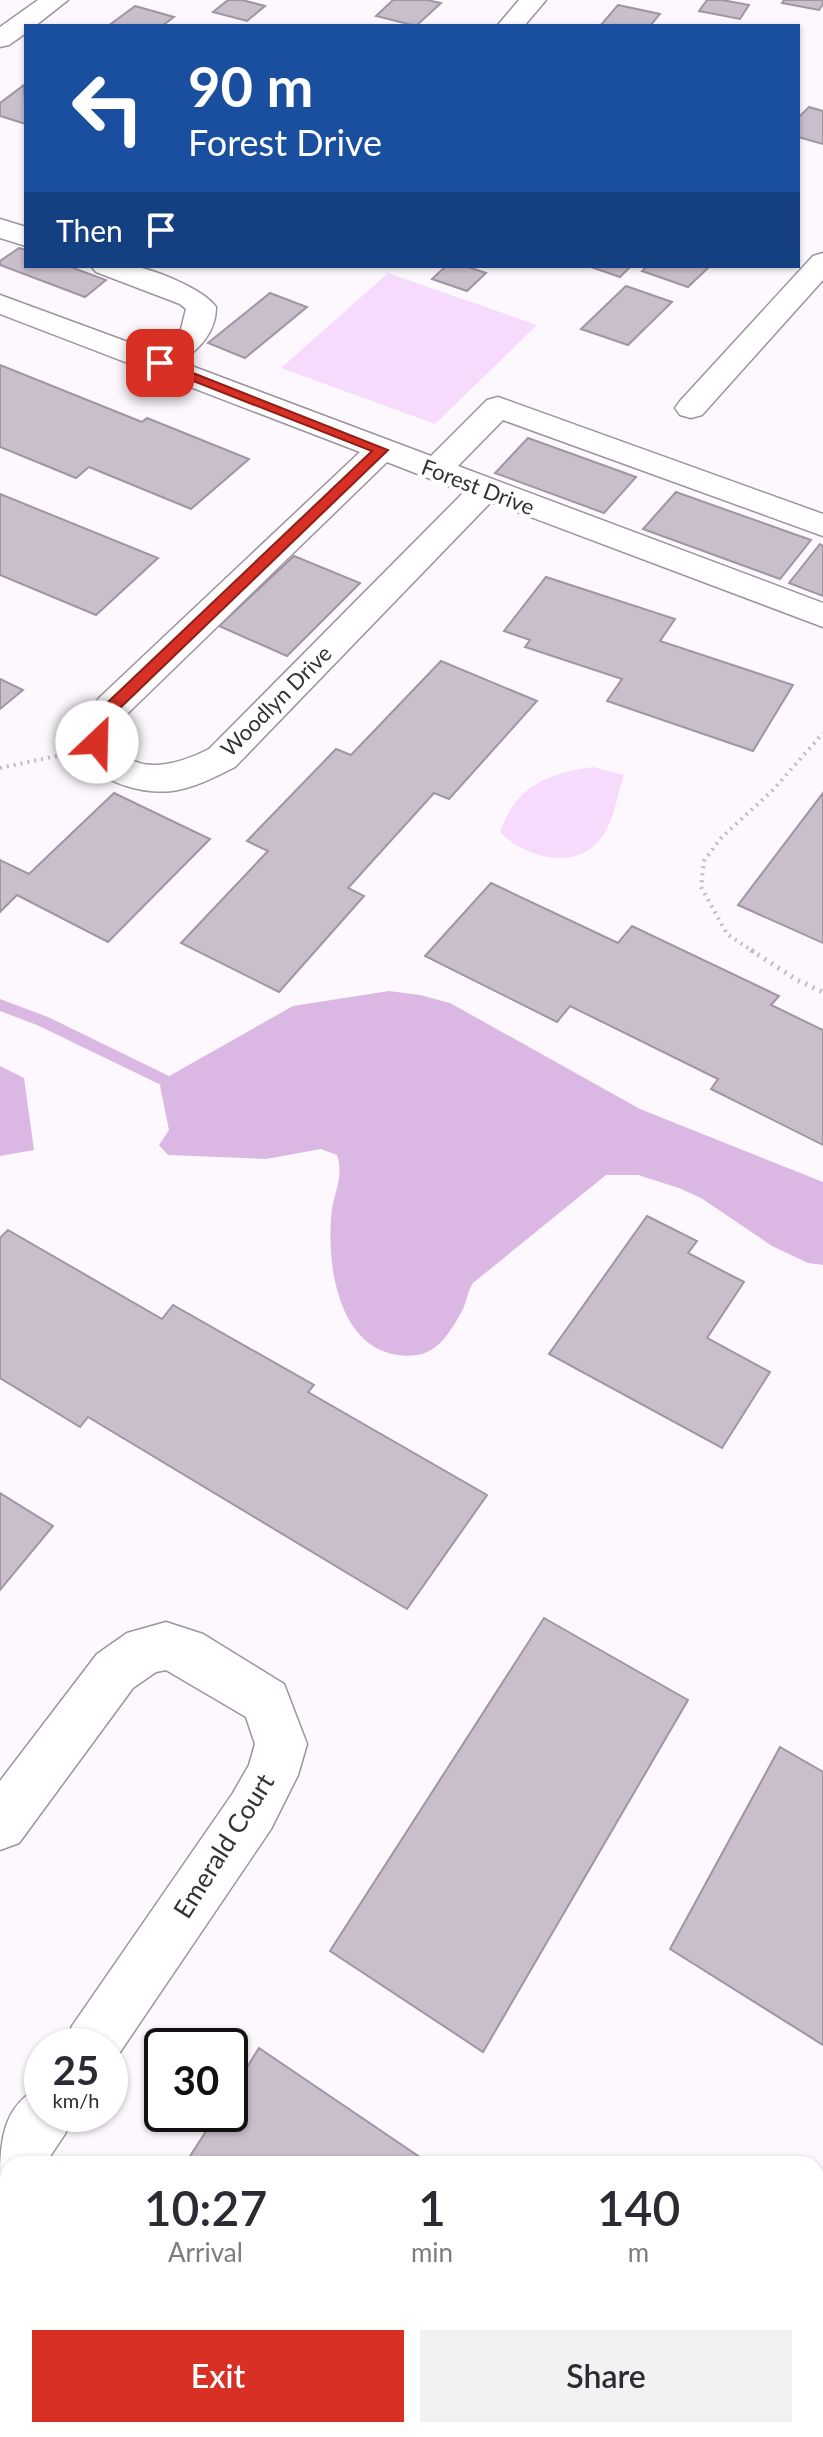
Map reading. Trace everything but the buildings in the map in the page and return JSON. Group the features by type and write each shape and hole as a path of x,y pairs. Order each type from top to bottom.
{"street":[{"path":"0,39 55,0"},
{"path":"512,24 533,0"},
{"path":"0,228 24,236"},
{"path":"691,408 823,262"},
{"path":"111,268 191,298 201,307 203,320 196,332 160,363"},
{"name":"Forest Drive","path":"0,304 823,616"},
{"path":"435,470 498,407 823,526"},
{"path":"97,742 100,722 112,707 381,450"},
{"name":"Woodlyn Drive","path":"97,742 106,757 122,770 146,776 169,778 199,770 222,758 485,489"},
{"name":"Emerald Court","path":"0,1824 115,1671 145,1650 166,1646 185,1651 266,1701 281,1744 272,1775 252,1811 104,2028"},
{"path":"16,2156 33,2132"}],"path":[{"path":"823,733 773,790 721,838 704,861 701,887 727,934 797,980 823,992"},
{"path":"0,768 48,759 97,742"}],"shaded area":[{"path":"388,273 537,325 435,424 281,368"},
{"path":"593,767 624,775 607,829 596,844 585,852 560,858 547,857 521,848 500,832 515,803 536,784 562,773"},
{"path":"389,991 450,1003 640,1109 823,1182 823,1265 808,1263 772,1246 701,1198 679,1188 638,1175 606,1175 473,1283 456,1322 435,1347 427,1352 406,1356 373,1346 346,1315 333,1272 331,1228 339,1176 337,1155 321,1149 266,1159 168,1155 159,1145 169,1130 160,1086 171,1075 293,1006"},
{"path":"0,1066 24,1078 34,1150 0,1156"}],"waterway":[{"path":"0,1005 63,1030 166,1081"}],"route":[{"path":"97,742 100,722 112,707 381,450 160,363"}]}
